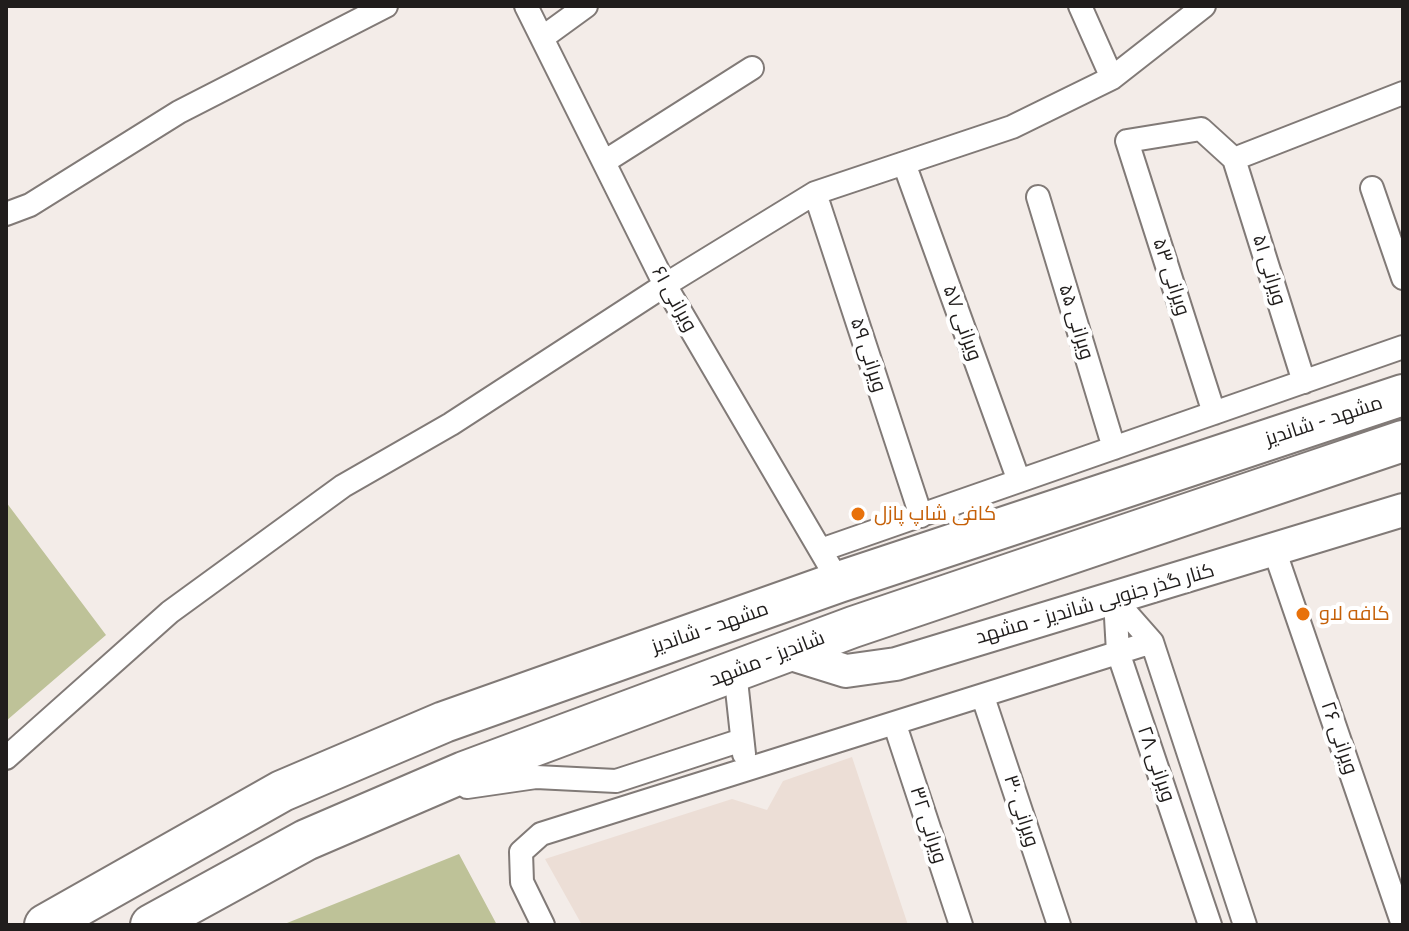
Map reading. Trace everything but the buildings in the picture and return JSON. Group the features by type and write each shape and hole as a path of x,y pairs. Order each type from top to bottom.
{"highway":[{"name":"مشهد - شاندیز","path":"45,925 282,791 830,566 1403,395"},
{"name":"شاندیز - مشهد","path":"151,925 306,840 464,772 785,652 1403,441"}],"street":[{"path":"6,214 30,205 179,112 386,6"},
{"name":"ویرانی ۶۱","path":"526,6 665,285 830,566"},
{"path":"542,38 586,6"},
{"path":"1080,6 1112,78"},
{"path":"6,758 170,612 343,486 451,424 665,285 815,193 905,166 1012,127 1112,78 1204,6"},
{"path":"604,162 752,68"},
{"path":"1234,159 1403,93"},
{"name":"ویرانی ۵۳","path":"1214,413 1127,141 1201,129 1234,159"},
{"name":"ویرانی ۵۱","path":"1234,159 1304,382"},
{"name":"ویرانی ۵۷","path":"905,166 1019,481"},
{"path":"1372,188 1403,278"},
{"name":"ویرانی ۵۹","path":"815,193 921,516"},
{"name":"ویرانی ۵۵","path":"1038,197 1114,448"},
{"path":"830,566 921,516 1403,347"},
{"name":"کنار گذر جنوبی شاندیز - مشهد","path":"785,652 846,671 896,664 1275,552 1403,510"},
{"name":"ویرانی ۲۶","path":"1275,552 1403,925"},
{"path":"1115,600 1152,642 1245,925"},
{"name":"ویرانی ۲۸","path":"1115,600 1118,652 1210,925"},
{"path":"543,925 522,882 521,852 541,834 1152,642"},
{"path":"735,671 746,771"},
{"name":"ویرانی ۳۰","path":"983,697 1059,925"},
{"name":"ویرانی ۳۲","path":"895,725 961,925"},
{"path":"373,811 478,784 536,777 616,781 742,740"}],"shaded area":[{"path":"852,757 908,925 582,925 545,859 732,799 767,810 783,781"}],"green space":[{"path":"6,502 106,635 6,721"},
{"path":"459,854 497,925 282,925"}],"place":[{"name":"کافی شاپ پازل","path":"858,514"},
{"name":"کافه لاو","path":"1303,614"}]}
